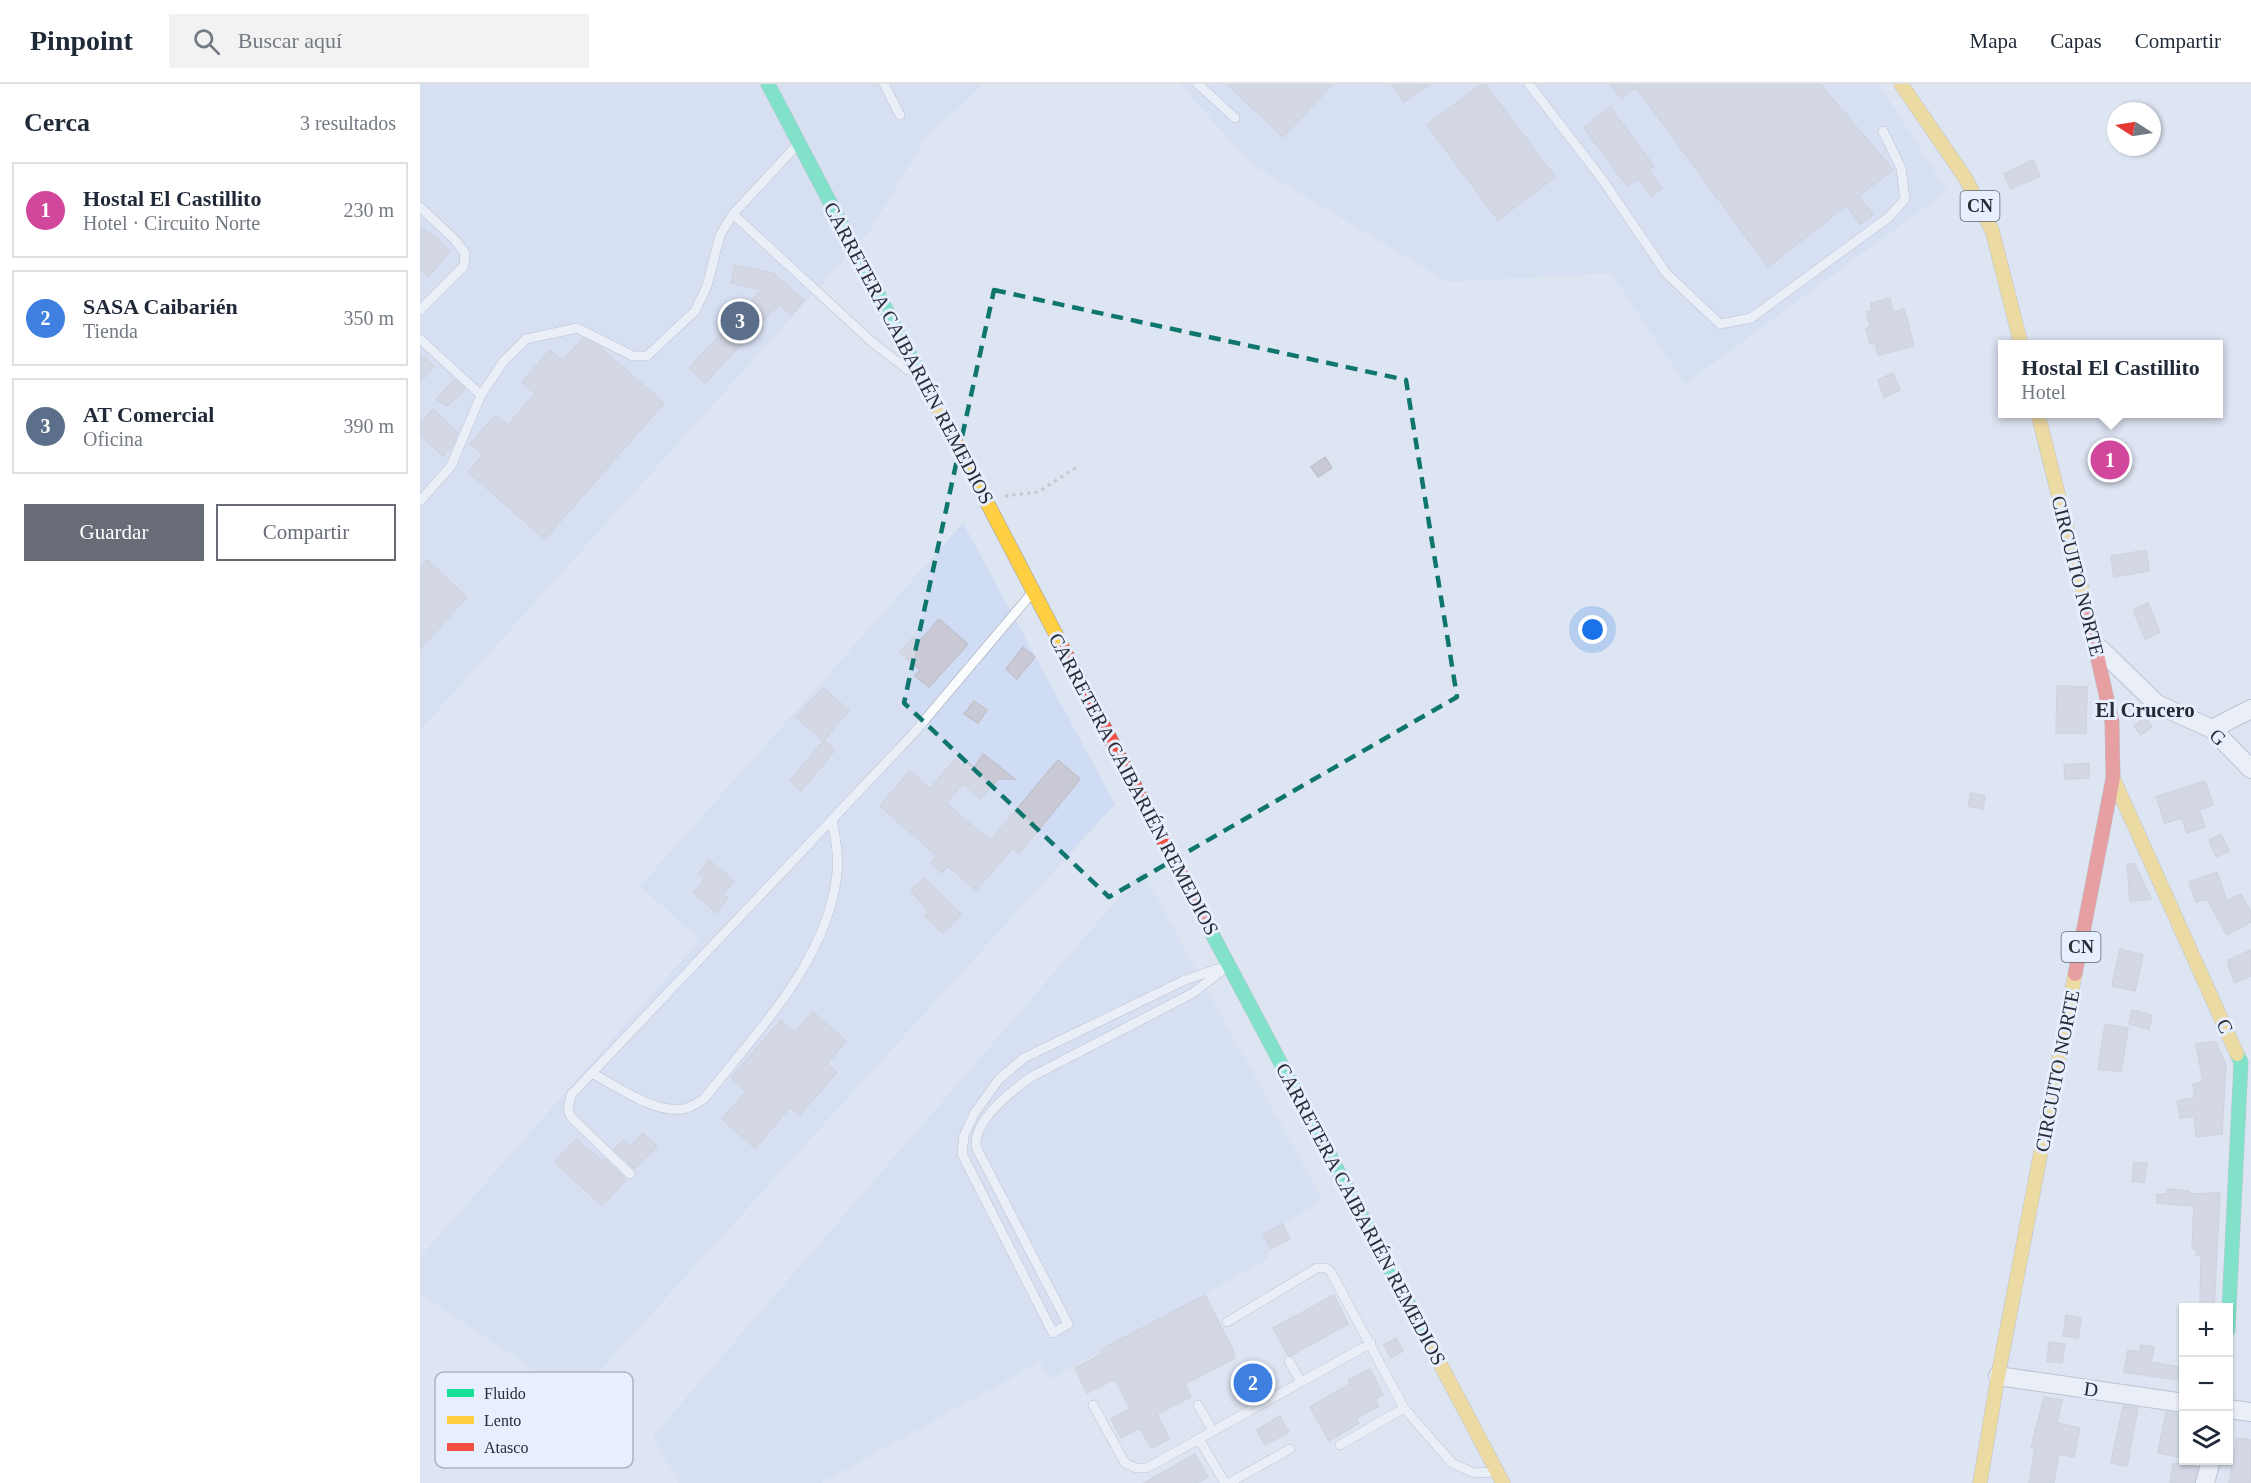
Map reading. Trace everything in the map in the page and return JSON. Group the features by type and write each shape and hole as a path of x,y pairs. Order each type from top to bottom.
{"street":[{"name":"CARRETERA CAIBARIÉN REMEDIOS","path":"768,84 1500,1478"},
{"name":"CN","path":"1901,84 1966,179 1992,230 2020,340"},
{"name":"CIRCUITO NORTE","path":"1980,1483 1998,1376 2113,778 2112,722 2096,646 2039,418"},
{"name":"G","path":"2096,646 2157,704 2212,729 2251,768"},
{"path":"2212,729 2251,709"},
{"name":"C","path":"2113,778 2246,1067 2231,1303"},
{"name":"D","path":"1998,1376 2179,1401"},
{"path":"2233,1410 2251,1412"},
{"path":"2205,1483 2210,1465"}],"lane":[{"path":"884,84 900,115"},
{"path":"1198,84 1235,118"},
{"path":"1529,84 1602,179 1666,273 1720,324 1751,318 1889,217 1905,199 1901,168 1883,131"},
{"path":"420,501 451,466 481,394 503,362 526,339 577,328 633,357 646,356 695,311 707,286 720,235 734,214 799,143"},
{"path":"420,207 455,240 465,253 464,266 420,310"},
{"path":"734,214 872,342 924,382"},
{"path":"420,339 481,394"},
{"path":"630,1174 571,1117 568,1110 571,1095 913,734 1034,591"},
{"path":"592,1073 654,1106 672,1110 689,1108 704,1099 810,959 829,910 837,874 837,849 832,819"},
{"path":"1229,965 1192,993 1031,1077 1011,1091 991,1112 978,1132 976,1147 1068,1324 1053,1333 962,1154 964,1136 974,1114 999,1079 1024,1058 1185,980 1229,965"},
{"path":"1227,1322 1317,1268 1326,1268 1331,1272 1371,1343 1404,1408 1452,1463 1474,1473 1500,1478"},
{"path":"1093,1405 1125,1463 1136,1468 1147,1468 1371,1343"},
{"path":"1289,1361 1301,1382"},
{"path":"1197,1405 1213,1431"},
{"path":"1340,1445 1404,1408"},
{"path":"1199,1439 1224,1483"},
{"path":"1229,1483 1290,1449"}],"path":[{"path":"985,498 1038,492 1077,467"}],"highlighted area":[{"path":"994,290 1406,380 1457,697 1109,897 904,703"}],"shaded area":[{"path":"420,84 983,84 926,138 871,229 420,730"},
{"path":"1180,84 1879,84 1947,191 1685,384 1611,273 1448,282 1250,163"},
{"path":"963,523 1115,804 599,1372 538,1372 420,1294 420,1257 700,940 640,886"},
{"path":"1142,871 1323,1201 1263,1234 1271,1249 1266,1260 1050,1379 1040,1362 821,1483 679,1483 653,1436"}],"building":[{"path":"1227,84 1333,84 1283,137"},
{"path":"1391,84 1430,84 1404,102"},
{"path":"1485,84 1555,177 1498,220 1427,125"},
{"path":"1610,84 1820,84 1893,170 1859,196 1873,215 1860,224 1847,205 1768,267 1636,87 1622,99"},
{"path":"1610,107 1654,166 1649,170 1662,188 1651,196 1638,179 1627,186 1584,128"},
{"path":"2033,160 2040,176 2011,189 2004,174"},
{"path":"420,227 450,251 429,276 420,269"},
{"path":"735,265 773,273 804,300 792,315 779,304 705,383 689,368 762,290 731,283"},
{"path":"1890,298 1893,312 1904,309 1914,346 1878,355 1875,343 1870,344 1866,328 1870,327 1867,312 1872,311 1871,303"},
{"path":"583,338 600,347 664,403 545,539 468,472 483,455 470,444 496,415 508,425 535,394 522,382 550,350 563,361"},
{"path":"420,353 434,367 420,382"},
{"path":"1893,373 1900,390 1884,397 1878,380"},
{"path":"454,380 465,389 447,406 436,399"},
{"path":"433,409 458,433 452,446 443,456 420,435 420,424"},
{"path":"2126,443 2132,469 2095,477 2089,451"},
{"path":"1325,457 1332,468 1318,477 1311,467"},
{"path":"2146,550 2149,571 2114,577 2111,556"},
{"path":"427,560 467,597 420,649 420,568"},
{"path":"2148,603 2160,632 2145,639 2133,610"},
{"path":"939,619 968,644 929,687 915,676 920,670 900,653 913,637 919,642"},
{"path":"1023,647 1035,657 1017,679 1006,669"},
{"path":"2057,686 2087,687 2086,733 2056,733"},
{"path":"823,688 849,710 823,741 796,717"},
{"path":"974,701 987,710 978,723 964,714"},
{"path":"2145,717 2152,727 2141,735 2134,726"},
{"path":"824,740 835,750 801,791 790,781"},
{"path":"983,754 1015,779 998,779 981,799 963,783 946,803 990,841 1058,760 1080,779 1019,854 1013,848 976,890 948,866 942,873 931,863 937,856 880,806 910,771 930,789 955,759 962,765 966,761 974,768"},
{"path":"2089,763 2089,778 2065,779 2064,765"},
{"path":"2205,781 2213,805 2199,810 2205,827 2187,833 2182,818 2165,823 2156,797"},
{"path":"1971,793 1985,796 1983,809 1968,806"},
{"path":"2221,834 2229,851 2216,857 2209,840"},
{"path":"709,860 734,881 723,894 728,898 717,913 693,893 705,879 698,874"},
{"path":"2127,864 2135,864 2151,899 2130,901"},
{"path":"2217,872 2227,901 2241,894 2251,912 2251,922 2227,935 2207,899 2196,902 2189,882"},
{"path":"925,878 961,914 943,933 925,916 928,912 911,890"},
{"path":"2120,949 2143,955 2135,991 2112,986"},
{"path":"2251,950 2251,976 2235,983 2228,960"},
{"path":"2132,1010 2152,1015 2149,1029 2129,1024"},
{"path":"813,1012 846,1041 827,1064 837,1072 800,1115 790,1107 755,1148 722,1119 746,1091 731,1078 781,1020 795,1033"},
{"path":"2105,1024 2128,1028 2121,1072 2098,1069"},
{"path":"2215,1041 2226,1065 2222,1134 2196,1137 2194,1116 2180,1118 2177,1101 2195,1098 2193,1084 2203,1082 2196,1044"},
{"path":"643,1133 657,1146 634,1169 614,1149 623,1140 630,1147"},
{"path":"576,1139 603,1161 605,1159 625,1178 625,1181 602,1206 555,1162"},
{"path":"2134,1162 2147,1164 2144,1183 2132,1181"},
{"path":"2167,1189 2189,1191 2189,1194 2220,1193 2214,1303 2200,1303 2201,1255 2196,1255 2196,1249 2192,1249 2194,1206 2157,1203 2157,1194 2166,1194"},
{"path":"1283,1224 1290,1239 1271,1249 1263,1234"},
{"path":"1205,1295 1235,1358 1185,1384 1191,1397 1157,1414 1169,1439 1151,1448 1140,1428 1121,1438 1111,1419 1130,1409 1115,1379 1087,1393 1075,1368 1102,1354 1100,1350"},
{"path":"1334,1295 1348,1324 1292,1355 1288,1355 1273,1328"},
{"path":"2066,1315 2081,1318 2078,1338 2063,1336"},
{"path":"1396,1338 1403,1351 1391,1358 1384,1345"},
{"path":"2049,1342 2065,1344 2062,1363 2047,1361"},
{"path":"2141,1345 2154,1347 2151,1362 2179,1367 2179,1380 2124,1372 2128,1350 2140,1352"},
{"path":"1370,1369 1383,1395 1375,1399 1379,1406 1356,1418 1359,1423 1329,1441 1310,1407 1350,1384 1348,1380"},
{"path":"2044,1397 2062,1400 2057,1423 2080,1428 2074,1457 2059,1454 2054,1483 2029,1483 2035,1448 2031,1448"},
{"path":"2123,1406 2138,1408 2127,1466 2111,1463"},
{"path":"2166,1412 2179,1414 2179,1457 2158,1453"},
{"path":"1280,1416 1289,1432 1265,1445 1257,1430"},
{"path":"2237,1438 2251,1440 2251,1483 2229,1483"},
{"path":"1195,1454 1208,1477 1197,1483 1144,1483"},
{"path":"2173,1463 2198,1467 2194,1483 2170,1483"}],"traffic: fast":[{"path":"768,84 933,399"},
{"path":"1209,928 1426,1337"},
{"path":"2229,1303 2241,1062 2237,1054"}],"traffic: slow":[{"path":"1901,84 1966,179 1992,230 2020,340"},
{"path":"933,399 1064,650"},
{"path":"2039,418 2085,601"},
{"path":"2113,778 2237,1054"},
{"path":"1980,1483 1998,1376 2075,974"},
{"path":"1426,1337 1503,1483"}],"traffic: jam":[{"path":"2075,974 2113,778 2112,722 2085,601"},
{"path":"1064,650 1209,928"}],"place":[{"name":"AT Comercial","path":"740,321"},
{"name":"Hostal El Castillito","path":"2110,460"},
{"name":"SASA Caibarién","path":"1253,1383"}],"district":[{"name":"El Crucero","path":"2145,710"}]}
